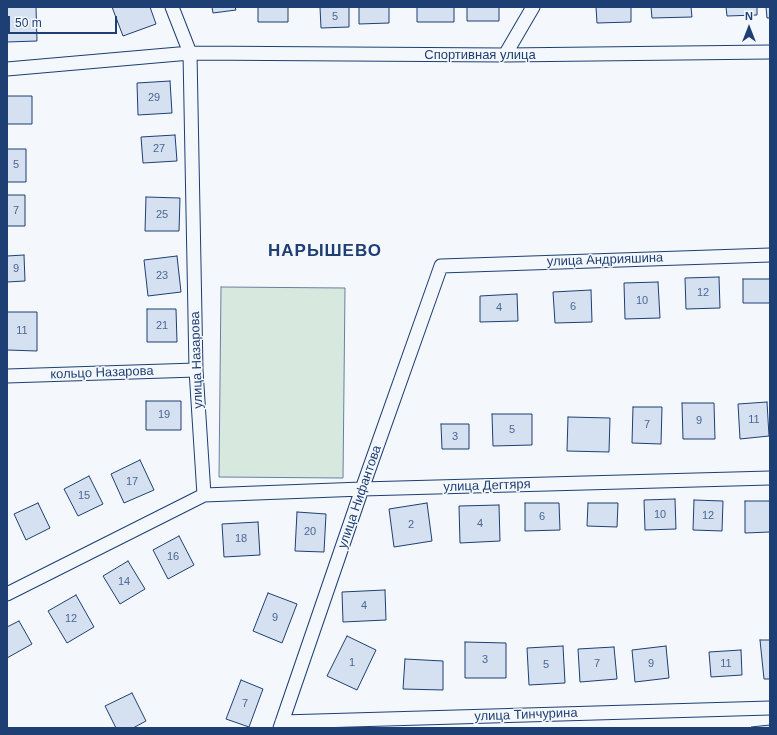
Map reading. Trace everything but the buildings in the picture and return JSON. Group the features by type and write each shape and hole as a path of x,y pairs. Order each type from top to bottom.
{"street":[{"name":"улица Назарова","path":"172,7 190,53 196,370 204,495"},
{"path":"505,55 533,7"},
{"name":"Спортивная улица","path":"190,53 505,55 770,52"},
{"path":"7,69 190,53"},
{"name":"улица Андрияшина","path":"441,266 770,255"},
{"name":"улица Нифантова","path":"281,725 441,266"},
{"name":"кольцо Назарова","path":"7,376 196,370"},
{"name":"улица Дегтяря","path":"204,495 362,489 770,478"},
{"path":"7,594 204,495"},
{"name":"улица Тинчурина","path":"281,725 770,708"}],"shaded area":[{"path":"221,287 345,288 343,478 219,477"}],"district":[{"name":"НАРЫШЕВО","path":"325,251"}]}
